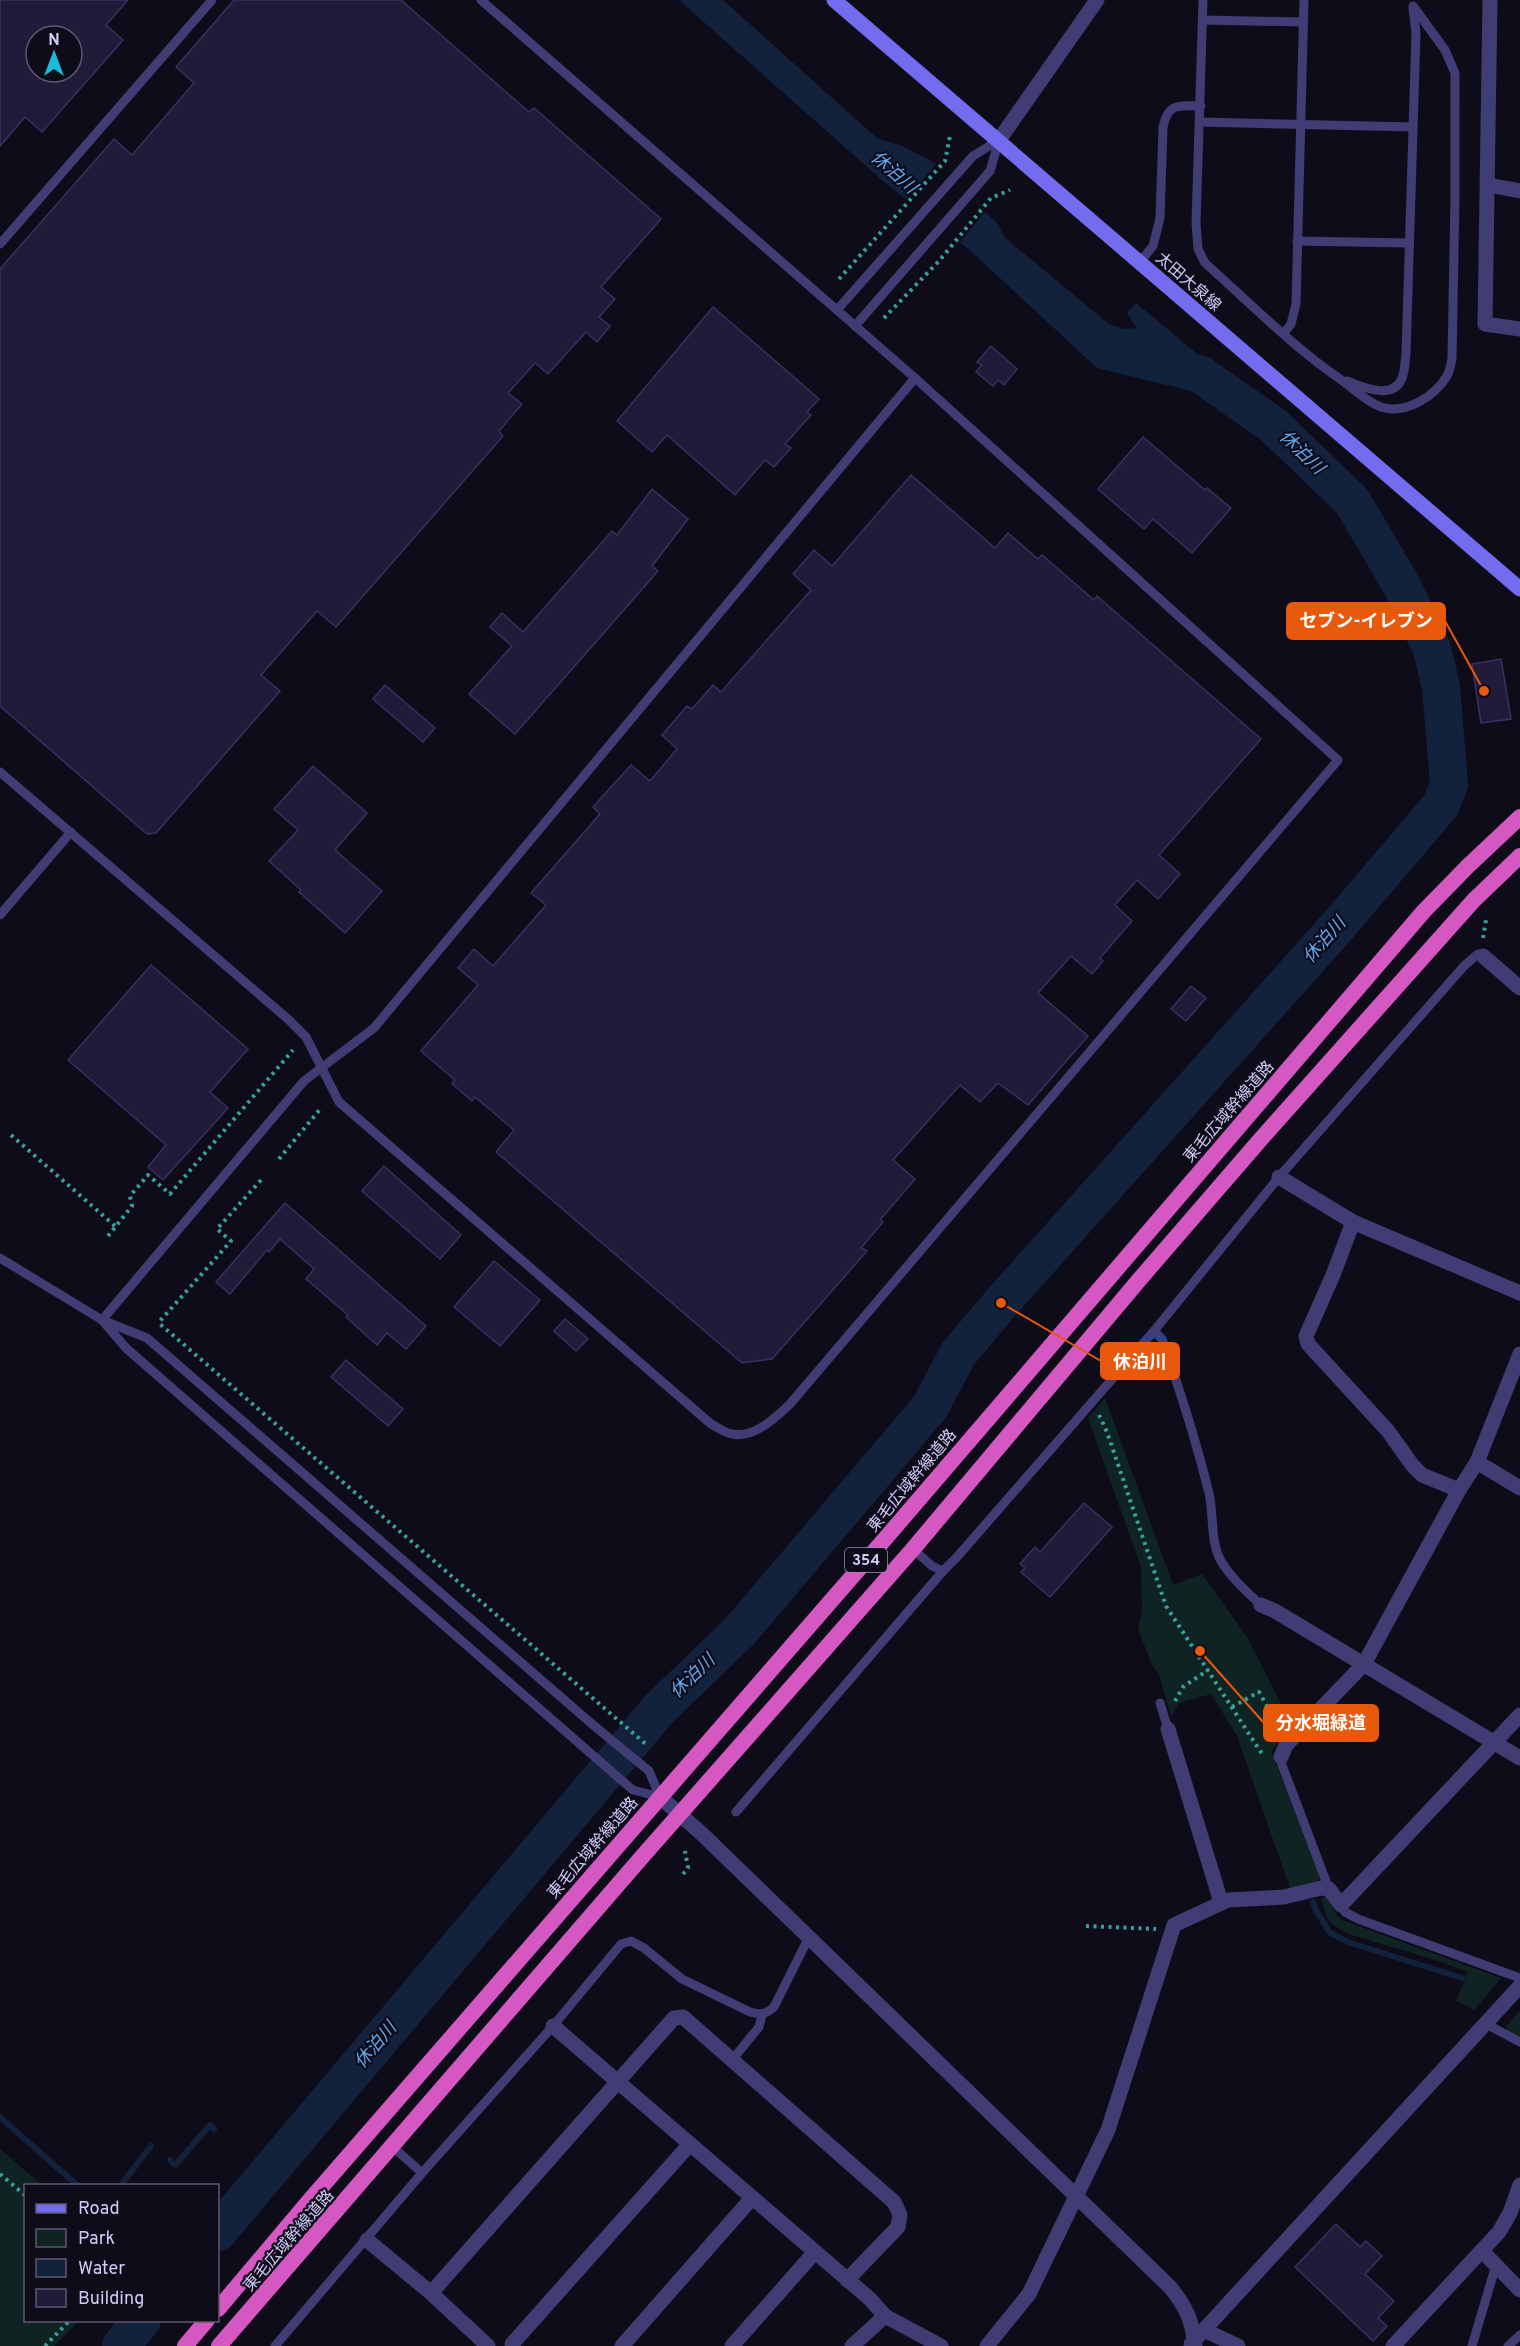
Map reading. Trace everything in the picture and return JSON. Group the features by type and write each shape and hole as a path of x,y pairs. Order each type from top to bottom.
{"highway":[{"name":"東毛広域幹線道路","path":"219,2308 1425,911 1520,817"},
{"name":"東毛広域幹線道路","path":"219,2346 641,1858 913,1549 1131,1288 1252,1149 1474,900 1520,856"},
{"path":"185,2346 205,2322"}],"main road":[{"name":"太田大泉線","path":"834,0 1520,590"}],"street":[{"path":"1490,0 1485,324 1520,329"},
{"path":"999,140 1090,3"},
{"path":"1488,185 1520,190"},
{"path":"1483,956 1520,988"},
{"path":"1279,1177 1353,1222 1520,1293"},
{"path":"1353,1222 1306,1336 1308,1344 1388,1431 1413,1466 1428,1479 1459,1490"},
{"path":"1284,1750 1364,1664 1459,1490 1478,1462 1520,1354"},
{"path":"1478,1462 1520,1488"},
{"path":"1261,1605 1275,1611 1520,1758"},
{"path":"987,2346 1029,2294 1108,2130 1174,1925 1221,1902 1284,1897 1321,1888 1329,1889 1341,1905 1520,1715"},
{"path":"1166,1724 1221,1902"},
{"path":"660,1797 1171,2288 1184,2305 1192,2321 1196,2341"},
{"path":"1196,2341 1520,1986"},
{"path":"431,2293 674,2018 683,2017 894,2202 900,2215 898,2227 847,2280"},
{"path":"553,2026 870,2299 885,2316 941,2346"},
{"path":"512,2345 690,2144"},
{"path":"1392,2346 1499,2232 1510,2213 1520,2185"},
{"path":"622,2346 752,2198"},
{"path":"367,2240 431,2293 488,2346"},
{"path":"1482,2251 1520,2290"},
{"path":"732,2346 814,2253"},
{"path":"852,2346 885,2316"},
{"path":"1196,2341 1238,2346"}],"lane":[{"path":"0,244 212,0"},
{"path":"0,772 306,1036 339,1102 711,1424 729,1433 742,1435 770,1422 790,1404 1338,760 915,378 481,0"},
{"path":"1203,0 1196,223 1198,249 1205,263 1327,372 1370,390 1385,391 1397,386 1402,378 1406,354 1416,34 1412,3"},
{"path":"1284,333 1291,324 1296,304 1304,0"},
{"path":"1339,378 1367,400 1383,407 1407,406 1435,392 1448,374 1452,358 1455,73 1445,50 1412,3"},
{"path":"1203,20 1303,22"},
{"path":"1140,262 1152,246 1160,218 1165,114 1178,106 1201,106"},
{"path":"1200,122 1413,127"},
{"path":"837,310 918,221 973,156 999,140"},
{"path":"855,326 990,171 999,140"},
{"path":"1297,241 1409,243"},
{"path":"102,1320 304,1081 374,1028 915,378"},
{"path":"0,915 71,832"},
{"path":"736,1812 943,1571 1154,1331 1279,1177 1464,966 1474,956 1478,954 1483,956"},
{"path":"0,1258 102,1320 147,1338 649,1771 660,1797"},
{"path":"102,1320 126,1348 620,1779 633,1790 660,1797"},
{"path":"1154,1331 1162,1339 1190,1425 1210,1496 1215,1540 1220,1559 1242,1587 1261,1605"},
{"path":"913,1549 932,1566 943,1571"},
{"path":"1160,1703 1166,1724"},
{"path":"1284,1750 1282,1765 1329,1889"},
{"path":"1341,1905 1345,1912 1358,1918 1520,1978"},
{"path":"275,2346 422,2173 553,2026 621,1944 631,1941 644,1948 682,1979 750,2012 762,2015 767,2014 774,2007 809,1938"},
{"path":"732,2060 759,2027 762,2015"},
{"path":"1486,2024 1520,2042"},
{"path":"393,2147 422,2173"},
{"path":"1472,2346 1496,2265"},
{"path":"1508,2346 1520,2335"}],"path":[{"path":"839,279 945,161 951,136"},
{"path":"884,318 991,198 1010,190"},
{"path":"1483,938 1486,920"},
{"path":"108,1236 132,1206 130,1196 148,1175 170,1194 293,1050"},
{"path":"279,1159 321,1108"},
{"path":"11,1135 115,1226"},
{"path":"261,1180 217,1229 231,1241 160,1321 160,1324 648,1746"},
{"path":"1096,1408 1107,1432 1166,1606 1267,1765"},
{"path":"1166,1724 1183,1687 1208,1670"},
{"path":"1232,1707 1259,1692 1284,1750"},
{"path":"683,1874 688,1868 685,1851"},
{"path":"1086,1926 1172,1929"},
{"path":"0,2174 24,2194"},
{"path":"45,2346 68,2322"}],"green space":[{"path":"1105,1398 1173,1585 1202,1574 1247,1637 1292,1725 1272,1750 1272,1754 1320,1876 1318,1882 1312,1885 1290,1888 1237,1736 1211,1694 1179,1703 1171,1717 1159,1674 1152,1665 1138,1629 1142,1612 1141,1567 1088,1418"},
{"path":"1321,1898 1328,1898 1337,1916 1342,1920 1501,1978 1474,2010 1456,2001 1468,1972 1349,1934 1333,1925 1327,1918"},
{"path":"1520,2011 1520,2037 1507,2030 1506,2026"},
{"path":"0,2149 41,2184 24,2184 24,2322 78,2322 54,2346 0,2346"}],"water":[{"path":"679,0 723,0 878,139 900,145 932,161 998,224 1004,237 1109,324 1124,329 1137,328 1127,313 1136,303 1237,387 1241,403 1097,368 974,254 883,181"}],"pier":[{"path":"938,162 987,210 957,245 904,201"}],"building":[{"path":"0,0 128,0 106,25 123,40 42,132 25,117 0,146"},
{"path":"234,0 401,0 529,112 534,108 661,219 601,287 615,299 599,317 610,326 597,342 586,332 548,374 535,363 508,393 522,404 499,431 503,436 336,627 317,611 261,675 280,691 156,833 147,834 0,706 0,269 114,139 132,155 194,83 176,67"},
{"path":"713,307 819,399 807,412 811,415 785,444 791,448 774,467 765,460 735,495 667,435 652,452 617,421"},
{"path":"991,346 1017,369 1004,385 998,380 993,386 976,372 982,365 977,362"},
{"path":"1143,437 1205,490 1207,488 1231,508 1192,553 1153,519 1144,529 1098,489"},
{"path":"911,475 995,548 1008,533 1038,559 1042,555 1094,600 1097,596 1261,739 1159,855 1180,874 1158,899 1137,880 1115,905 1132,921 1100,958 1103,961 1092,974 1071,956 1038,993 1088,1036 1028,1105 998,1083 980,1102 960,1085 893,1160 915,1179 880,1220 883,1222 861,1248 867,1251 772,1359 742,1363 496,1152 514,1130 475,1097 472,1101 452,1084 455,1080 421,1051 478,985 458,968 474,949 493,966 546,905 531,893 600,814 593,807 631,765 650,781 677,749 662,735 687,706 692,709 713,685 721,692 811,590 793,574 814,550 832,566"},
{"path":"652,489 688,519 652,566 658,571 515,734 469,694 512,646 490,627 502,613 523,632 612,531 617,535"},
{"path":"1501,659 1511,719 1481,723 1472,664"},
{"path":"385,685 435,728 423,742 373,699"},
{"path":"313,766 367,813 335,850 382,891 345,933 299,892 301,890 269,861 298,830 274,809"},
{"path":"151,965 248,1049 210,1092 228,1108 163,1180 148,1167 166,1145 68,1060"},
{"path":"1191,986 1206,998 1186,1021 1171,1009"},
{"path":"384,1166 461,1235 440,1259 362,1191"},
{"path":"285,1203 426,1326 406,1349 387,1333 377,1345 346,1317 348,1315 306,1279 314,1269 280,1239 269,1252 267,1250 230,1294 216,1282"},
{"path":"494,1261 540,1300 500,1346 454,1307"},
{"path":"565,1319 588,1339 576,1351 554,1331"},
{"path":"346,1360 403,1409 388,1426 331,1377"},
{"path":"1084,1503 1112,1527 1050,1597 1021,1572 1025,1568 1020,1564 1035,1547 1040,1552"},
{"path":"1336,2224 1360,2247 1366,2241 1382,2256 1365,2274 1394,2301 1378,2318 1387,2326 1373,2341 1295,2267"}],"waterway":[{"name":"休泊川","path":"219,2231 659,1709 740,1631 930,1407 958,1354 1001,1303 1337,927 1441,805 1449,784 1441,687 1432,649 1402,586 1352,501 1274,426 1200,374"},
{"path":"1313,1902 1330,1933 1351,1943 1462,1978"},
{"path":"0,2117 76,2184"},
{"path":"170,2160 175,2165 210,2125 214,2129"},
{"path":"122,2184 151,2146"},
{"name":"休泊川","path":"121,2346 140,2322"}],"place":[{"name":"セブン-イレブン","path":"1484,691"},
{"name":"休泊川","path":"1001,1303"},
{"name":"分水堀緑道","path":"1200,1651"}]}
